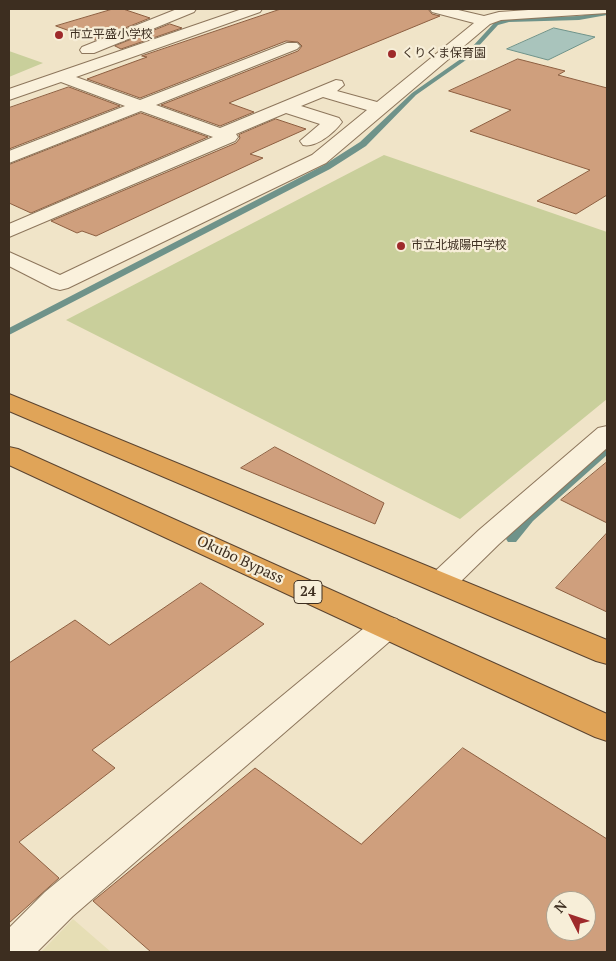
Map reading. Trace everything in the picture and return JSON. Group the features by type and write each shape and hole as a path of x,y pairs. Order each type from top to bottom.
{"highway":[{"path":"9,402 607,653"},
{"name":"Okubo Bypass","path":"9,454 607,728"}],"street":[{"path":"9,85 96,46 189,9"},
{"path":"9,95 255,9"},
{"path":"437,9 485,21"},
{"path":"9,258 60,283 319,159 378,108 485,21 499,16 607,9"},
{"path":"9,157 292,46"},
{"path":"231,53 256,60"},
{"path":"168,76 195,84"},
{"path":"9,231 229,137 61,77"},
{"path":"221,134 329,88 378,108"},
{"path":"285,107 333,122 309,141"},
{"path":"63,116 89,126"},
{"path":"442,583 489,537 607,434"},
{"path":"11,952 59,904 386,628"}],"shaded area":[{"path":"73,919 111,952 41,952"}],"green space":[{"path":"9,51 43,63 9,77"},
{"name":"市立北城陽中学校","path":"384,155 607,232 607,399 460,519 66,320"}],"water":[{"path":"554,28 595,37 548,60 507,49"}],"building":[{"path":"113,9 123,9 150,18 95,40 56,26"},
{"path":"281,9 428,9 432,14 440,16 229,103 254,112 220,126 161,105 298,51 302,46 298,42 286,41 140,98 87,79 147,57 142,56"},
{"path":"170,24 182,28 121,49 115,46"},
{"path":"518,59 565,71 558,75 607,88 607,195 576,214 537,201 590,170 470,131 511,110 449,91"},
{"path":"69,87 120,106 9,149 9,108"},
{"path":"141,113 208,137 31,213 9,203 9,165"},
{"path":"276,119 306,129 250,154 263,158 96,236 82,231 77,233 51,221 236,143 240,138 239,135"},
{"path":"275,447 384,503 375,524 241,468"},
{"path":"607,462 607,523 561,500"},
{"path":"607,533 607,612 556,588"},
{"path":"201,583 264,624 92,750 115,768 19,842 59,878 9,923 9,663 75,620 109,645"},
{"path":"463,748 607,839 607,952 151,952 93,901 255,768 361,844"}],"waterway":[{"path":"9,332 327,167 363,144 414,94 464,59 496,24 509,20 579,18 607,13"},
{"path":"512,539 529,518 607,449"}],"place":[{"name":"市立平盛小学校","path":"59,35"},
{"name":"くりくま保育園","path":"392,54"},
{"name":"市立北城陽中学校","path":"401,246"}]}
